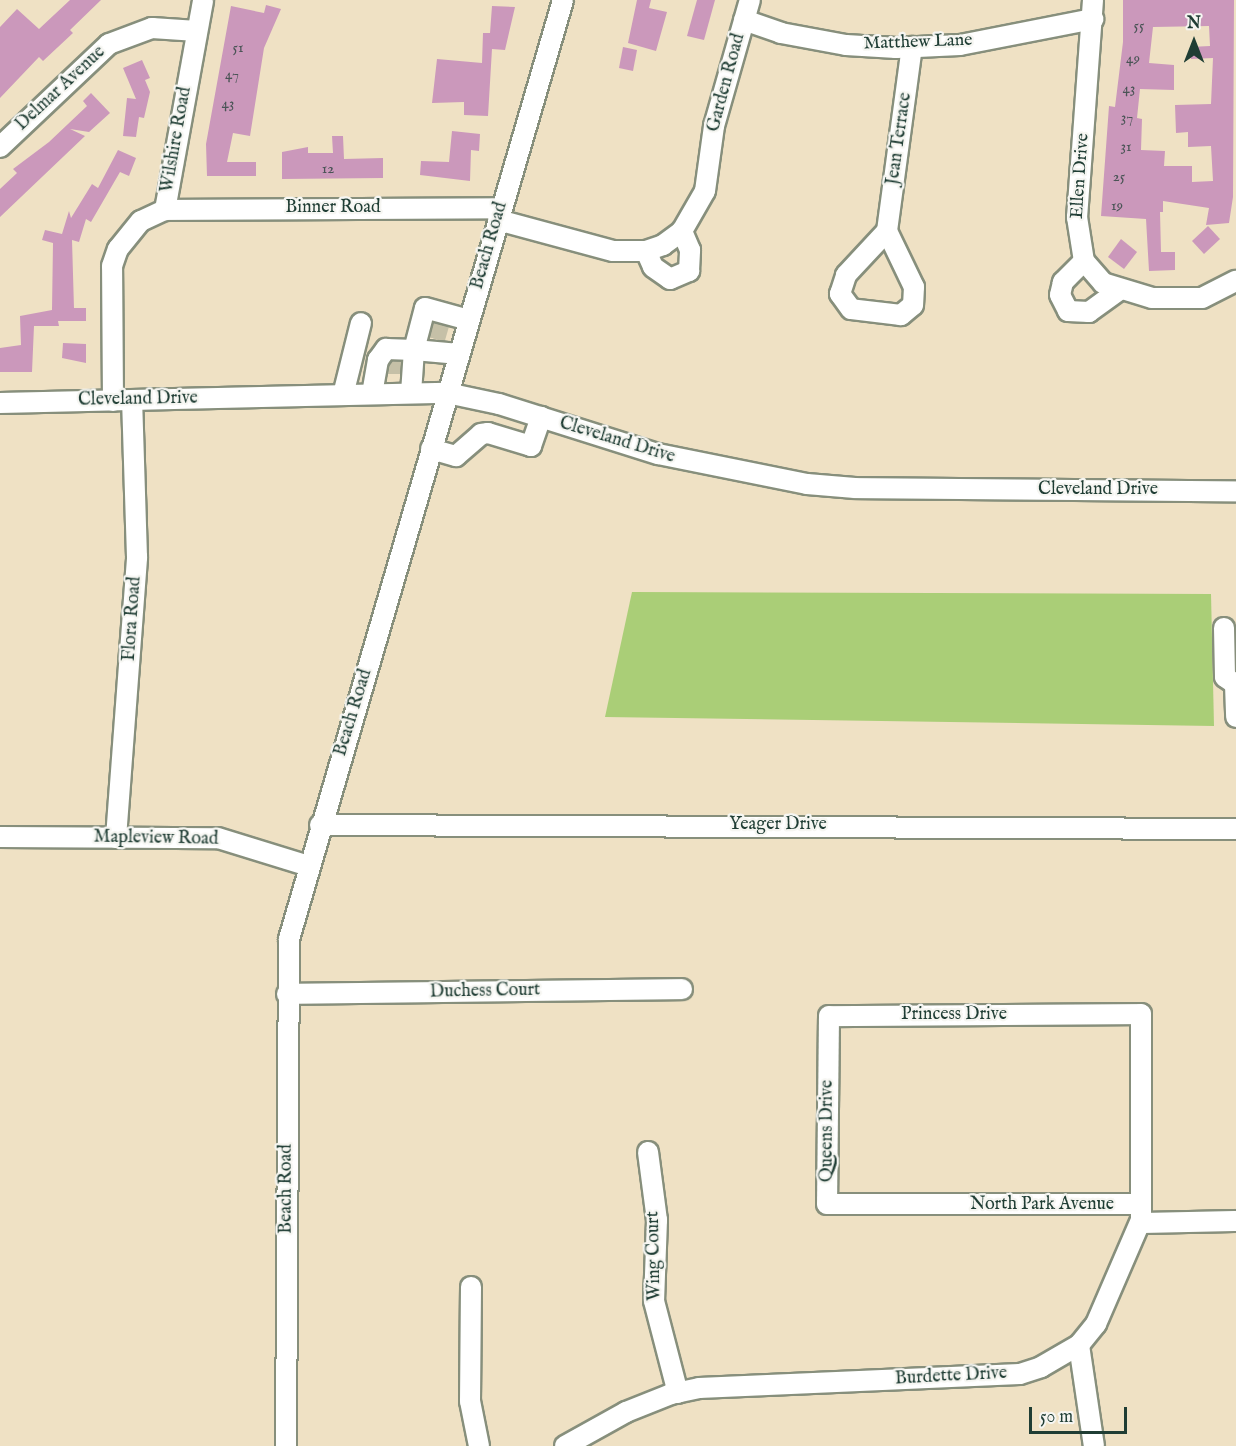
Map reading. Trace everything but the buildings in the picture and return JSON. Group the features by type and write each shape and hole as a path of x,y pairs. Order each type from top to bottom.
{"street":[{"name":"Wilshire Road","path":"123,401 112,266 118,249 141,220 165,210 203,0"},
{"name":"Beach Road","path":"286,1446 289,939 320,825 563,0"},
{"name":"Garden Road","path":"500,214 613,251 646,251 663,245 682,231 699,208 705,191 714,126 750,0"},
{"name":"Matthew Lane","path":"744,20 781,33 846,45 912,47 960,45 1093,10"},
{"name":"Ellen Drive","path":"1084,261 1077,217 1093,10"},
{"name":"Delmar Avenue","path":"0,147 109,44 152,28 197,31"},
{"name":"Jean Terrace","path":"888,231 912,47"},
{"name":"Binner Road","path":"165,210 500,214"},
{"path":"646,251 653,267 670,279 689,271 690,250 682,231"},
{"path":"888,231 914,287 913,305 901,315 851,309 840,294 846,275 888,231"},
{"path":"1118,291 1089,312 1068,311 1060,295 1063,282 1084,261 1103,284 1118,291 1178,300 1202,298 1234,290"},
{"path":"372,394 416,348 469,320"},
{"path":"343,394 361,323"},
{"path":"416,348 459,354"},
{"path":"411,393 416,348"},
{"name":"Cleveland Drive","path":"0,404 447,393 496,403 658,454 807,484 855,488 1236,492"},
{"name":"Flora Road","path":"116,838 137,557 123,401"},
{"path":"488,433 496,403"},
{"path":"431,449 456,456 481,434 488,433 531,446 541,417"},
{"path":"1224,628 1225,677 1235,684 1236,717"},
{"name":"Yeager Drive","path":"320,825 1236,829"},
{"name":"Mapleview Road","path":"0,837 218,838 309,866"},
{"name":"Duchess Court","path":"287,994 682,989"},
{"name":"Burdette Drive","path":"565,1446 626,1412 678,1393 763,1383 1020,1374 1041,1367 1079,1345 1096,1324 1141,1214 1142,1014 1080,1015"},
{"name":"Princess Drive","path":"829,1016 1080,1015"},
{"name":"Queens Drive","path":"829,1016 827,1204 943,1205"},
{"name":"Wing Court","path":"648,1152 657,1220 654,1301 678,1393"},
{"name":"North Park Avenue","path":"943,1205 1141,1214 1236,1221"},
{"path":"471,1287 470,1401 479,1446"},
{"path":"1079,1345 1094,1446"}],"green space":[{"path":"632,592 1211,594 1214,726 605,717"}],"tunnel":[{"path":"435,339 440,322"},
{"path":"384,364 402,364"}]}
